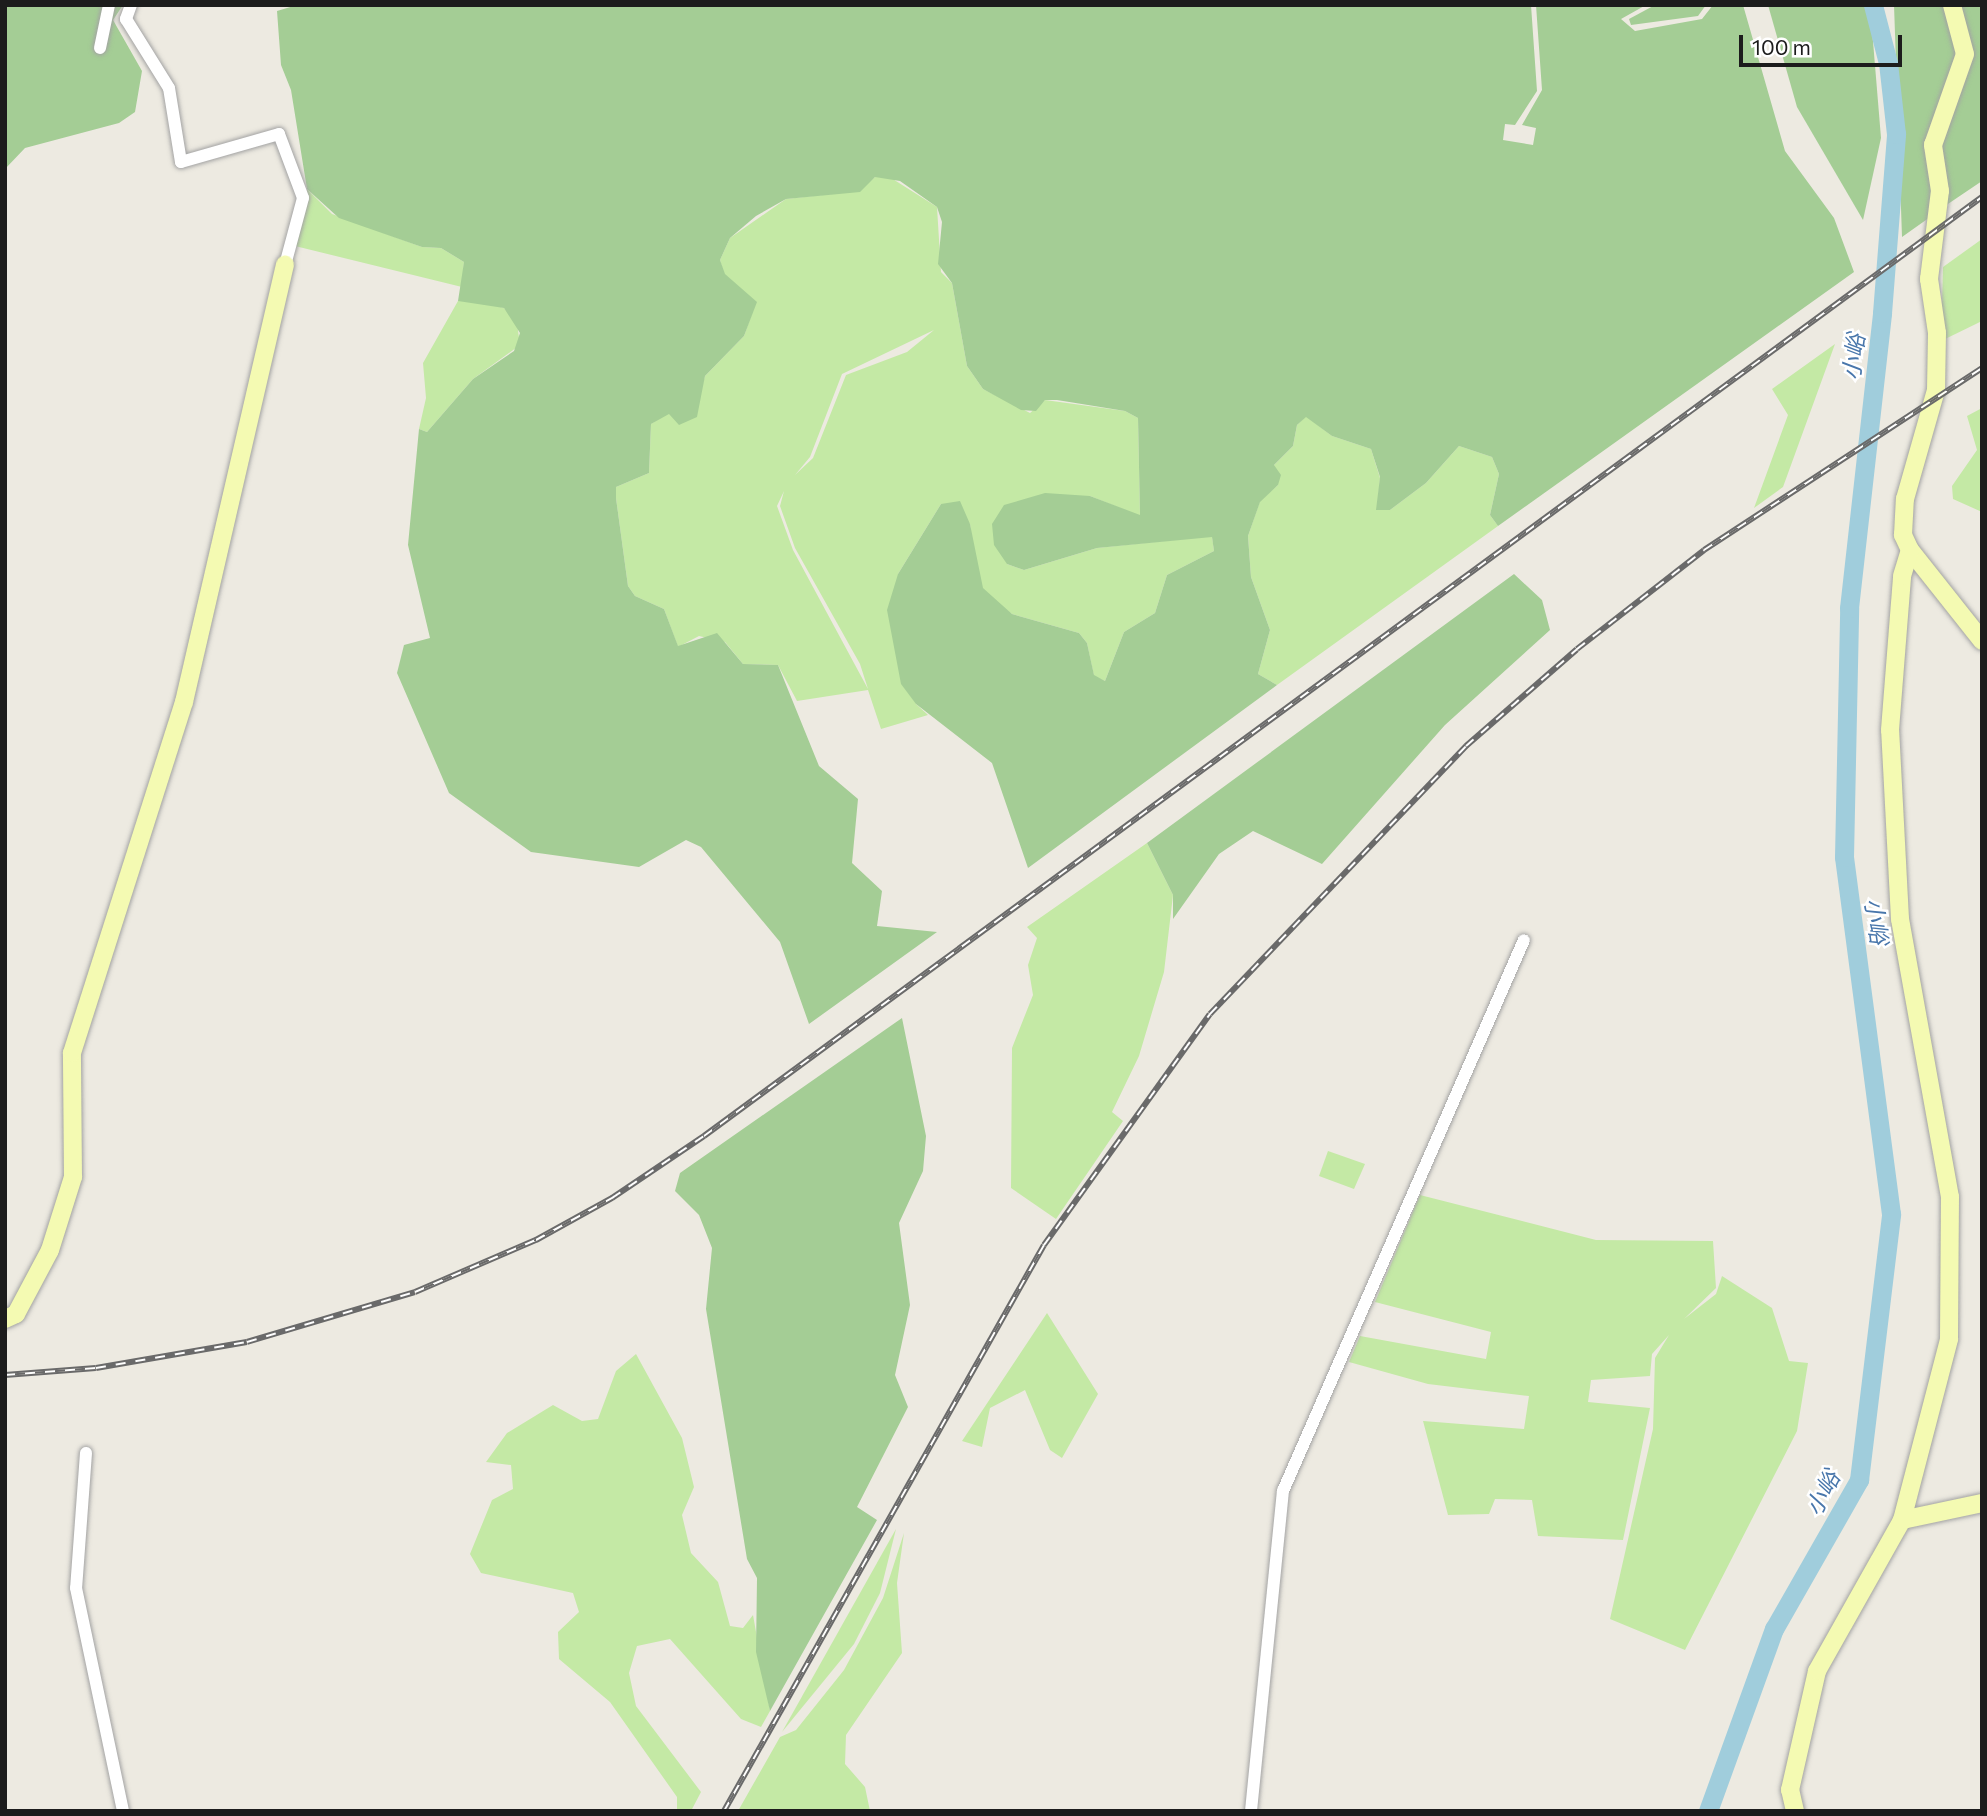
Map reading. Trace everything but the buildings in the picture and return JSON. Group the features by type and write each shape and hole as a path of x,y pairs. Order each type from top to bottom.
{"street":[{"path":"100,48 109,5"},
{"path":"5,1319 16,1314 50,1250 73,1177 72,1053 184,702 285,265 303,198 279,134 181,162 169,88 126,19 131,5"},
{"path":"1952,5 1965,54 1933,145 1940,191 1929,279 1937,333 1936,390 1905,499 1903,535 1910,550 1982,641"},
{"path":"1795,1811 1790,1790 1817,1671 1902,1520 1949,1339 1950,1210 1900,919 1890,730 1902,576 1910,550"},
{"path":"1251,1811 1283,1491 1524,940"},
{"path":"86,1453 76,1588 123,1811"},
{"path":"1902,1520 1982,1503"}],"green space":[{"path":"5,5 123,5 113,20 142,71 135,112 119,123 25,148 5,169"},
{"path":"297,5 1531,5 1537,91 1515,125 1505,124 1503,140 1533,145 1536,128 1522,125 1542,90 1536,5 1646,5 1621,19 1635,31 1702,19 1713,5 1743,5 1785,151 1834,218 1854,272 1498,526 1490,515 1499,474 1492,457 1459,446 1426,483 1390,510 1376,510 1380,477 1371,449 1332,436 1306,417 1297,425 1293,446 1274,465 1281,475 1278,485 1260,502 1248,536 1251,577 1270,630 1258,674 1277,685 1028,868 992,763 916,704 901,684 887,610 898,574 941,504 960,501 970,524 983,588 1012,614 1079,633 1087,643 1094,675 1105,681 1124,632 1155,613 1167,575 1214,551 1212,537 1097,548 1024,570 1007,564 994,545 992,524 1004,505 1045,493 1090,496 1140,515 1138,418 1125,411 1057,400 1045,400 1036,411 1021,410 983,389 967,366 952,283 938,264 942,222 937,207 900,181 875,177 860,192 786,199 756,216 730,238 720,260 725,274 757,302 744,336 705,376 697,417 679,425 669,414 651,424 649,473 616,487 616,498 628,586 635,596 664,609 678,646 717,633 743,664 778,665 819,766 858,799 852,863 882,891 877,926 937,932 809,1024 780,942 701,847 686,840 639,867 531,852 449,793 397,673 404,645 430,638 408,545 419,429 427,432 473,379 514,351 520,333 504,308 458,301 464,262 441,248 422,247 339,218 307,189 291,90 281,65 277,11"},
{"path":"1655,5 1706,5 1698,16 1631,25 1629,19"},
{"path":"1768,5 1870,5 1881,138 1863,220 1797,107"},
{"path":"1894,5 1948,5 1961,45 1932,142 1933,215 1902,237"},
{"path":"1958,5 1982,5 1982,181 1942,208 1941,142 1971,42"},
{"path":"888,176 937,207 941,272 952,283 967,366 983,389 1030,413 1045,400 1125,411 1138,418 1140,516 1090,496 1007,564 1024,570 1097,548 1212,536 1214,551 1167,575 1155,613 1124,632 1105,681 1094,676 1087,643 1079,633 1012,614 982,588 974,559 970,524 941,504 898,574 916,704 928,715 881,729 868,690 797,701 778,665 743,664 725,642 699,636 678,647 664,609 635,596 628,586 616,487 649,473 651,424 701,390 705,376 744,336 756,302 724,274 720,260 730,238 786,199 859,191 875,177","holes":["934,330 907,352 846,375 813,458 795,475 810,457 842,374","784,491 780,506 795,548 860,664 868,689 793,550 777,506"]},
{"path":"307,189 332,214 422,247 441,248 464,262 462,287 295,246"},
{"path":"1982,239 1982,321 1941,341 1943,267"},
{"path":"478,300 504,308 517,323 520,345 473,379 427,432 419,429 426,398 423,363 458,301"},
{"path":"1835,344 1783,487 1754,508 1788,415 1772,389"},
{"path":"1982,408 1982,512 1953,499 1952,486 1977,450 1967,416"},
{"path":"1306,416 1332,436 1371,449 1380,478 1377,510 1390,510 1426,483 1459,446 1492,457 1499,474 1490,515 1498,526 1277,685 1258,674 1270,630 1251,577 1248,536 1260,501 1278,485 1274,465 1293,446 1297,425"},
{"path":"1514,574 1542,600 1550,630 1445,725 1322,864 1253,831 1219,854 1173,919 1173,895 1147,843"},
{"path":"1147,843 1173,895 1164,972 1139,1056 1112,1112 1123,1121 1056,1219 1011,1188 1012,1048 1033,995 1028,965 1037,938 1027,927"},
{"path":"902,1018 926,1136 923,1171 899,1223 910,1305 895,1375 908,1407 857,1507 877,1520 770,1711 756,1652 757,1578 747,1559 706,1309 712,1248 699,1215 675,1191 680,1173"},
{"path":"1328,1151 1365,1164 1354,1189 1319,1176"},
{"path":"1420,1195 1596,1240 1713,1241 1716,1288 1684,1319 1716,1294 1722,1276 1772,1308 1789,1361 1808,1363 1797,1431 1685,1650 1610,1619 1653,1429 1655,1358 1669,1335 1652,1354 1650,1376 1591,1380 1588,1402 1650,1408 1623,1540 1538,1536 1532,1500 1495,1499 1489,1514 1448,1515 1423,1421 1524,1429 1529,1396 1428,1384 1349,1362 1360,1336 1486,1359 1491,1332 1375,1302"},
{"path":"1047,1313 1098,1394 1062,1458 1050,1450 1025,1390 990,1408 982,1447 962,1441"},
{"path":"636,1354 682,1438 694,1487 682,1515 691,1553 718,1582 730,1626 743,1628 753,1615 770,1711 761,1727 741,1719 670,1639 637,1646 629,1673 636,1706 701,1792 691,1811 677,1811 677,1797 610,1702 559,1659 558,1632 579,1612 573,1593 481,1573 470,1554 492,1500 513,1489 511,1465 486,1462 507,1433 553,1405 582,1421 598,1419 616,1371"},
{"path":"896,1529 880,1593 854,1644 782,1732"},
{"path":"904,1533 897,1583 902,1653 846,1735 845,1764 865,1787 870,1811 738,1811 780,1737 796,1730 844,1670 883,1598"}],"waterway":[{"name":"小峪","path":"1708,1811 1774,1629 1859,1480 1891,1214 1844,857 1849,608 1882,313 1896,134 1888,63 1873,5"}],"railway":[{"path":"5,1375 96,1368 247,1342 415,1292 536,1240 612,1198 704,1136 1982,197"},
{"path":"724,1811 1044,1245 1210,1014 1466,746 1577,649 1704,550 1982,368"}]}
